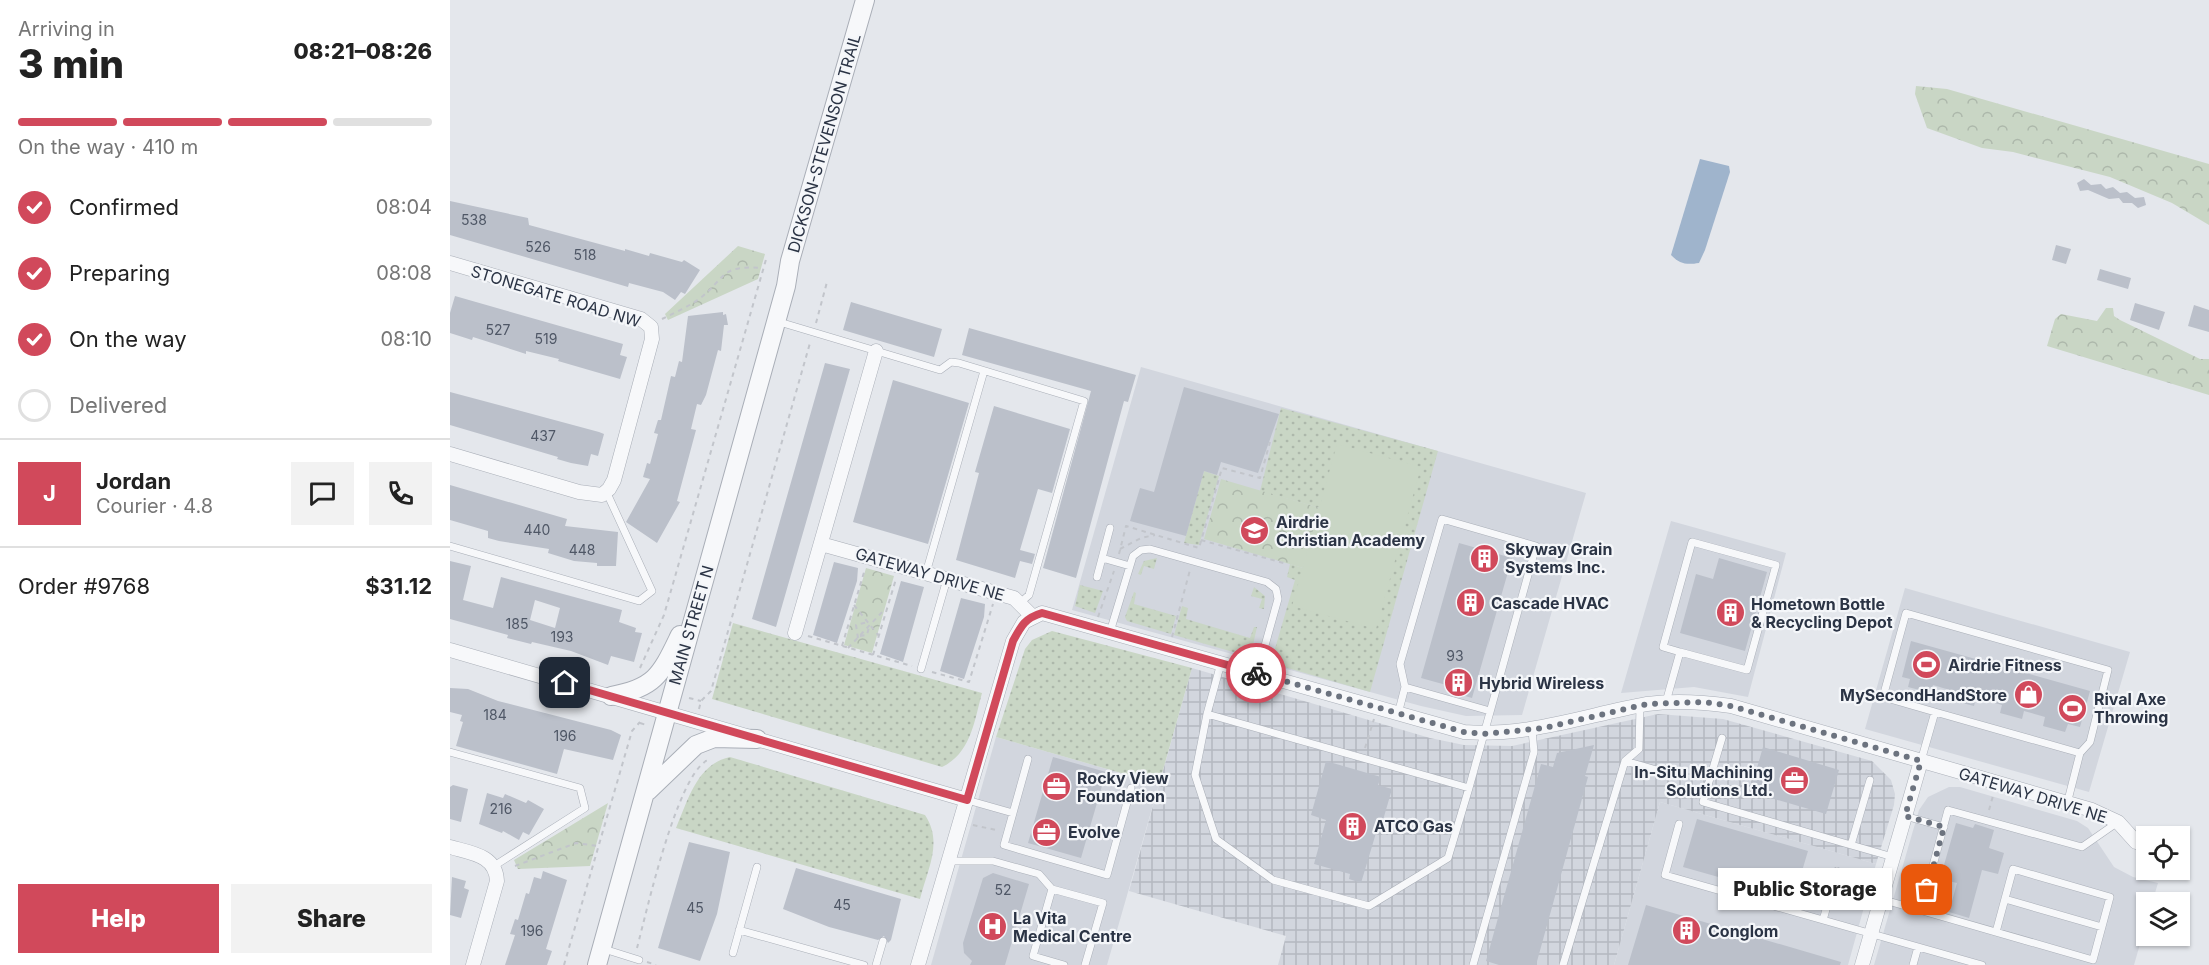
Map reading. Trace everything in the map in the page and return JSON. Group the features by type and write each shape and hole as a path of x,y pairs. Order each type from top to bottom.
{"street":[{"name":"DICKSON-STEVENSON TRAIL","path":"786,286 790,261 865,0"},
{"name":"STONEGATE ROAD NW","path":"450,263 631,315 649,325 652,339 614,480 606,491"},
{"name":"MAIN STREET N","path":"600,957 786,286"},
{"path":"795,633 876,351"},
{"path":"450,454 579,492 592,495 606,491"},
{"name":"GATEWAY DRIVE NE","path":"821,543 1014,598 1032,616 1042,613 1464,732 1484,734 1532,730 1666,702 1704,702 1731,706 2067,804 2118,822 2136,842"},
{"path":"611,696 637,691 662,671 699,599"},
{"path":"918,965 1013,641 1024,622 1032,616"},
{"path":"450,650 667,711 967,800"},
{"path":"647,792 696,745 714,738 757,739"},
{"path":"1862,965 1921,761"},
{"path":"450,847 482,856 494,866 497,881 473,965"}],"lane":[{"path":"776,321 814,330 940,370 951,362 1084,401 1029,595 1020,603"},
{"path":"927,573 984,371"},
{"path":"450,546 639,601 652,591 606,491"},
{"path":"1221,663 1207,714 1195,775 1216,839 1273,880 1369,906 1448,858 1536,546 1442,519 1400,664 1405,687 1398,714"},
{"path":"1097,577 1110,528"},
{"path":"1692,542 1776,565 1747,670 1680,652 1663,647 1692,542"},
{"path":"1110,632 1133,556 1141,550 1150,549 1267,582 1276,589 1278,599 1257,674"},
{"path":"1102,558 1130,566"},
{"path":"921,669 946,579"},
{"path":"2067,804 2080,753 2090,742 2108,670 1906,613 1883,698 2080,753"},
{"path":"1666,702 1680,652"},
{"path":"1405,687 1490,711"},
{"path":"1563,965 1625,761 1639,749 1640,706"},
{"path":"1921,761 1935,712"},
{"path":"1207,714 1469,788"},
{"path":"1473,965 1534,752 1532,730"},
{"path":"1722,738 1703,802 1893,857"},
{"path":"450,752 580,788 585,808 494,866"},
{"path":"1028,759 1004,845 1107,875 1131,788"},
{"path":"1625,761 1660,771"},
{"path":"1851,845 1870,780"},
{"path":"967,800 1013,813"},
{"path":"1921,910 1948,810 2082,847 2118,822"},
{"path":"1905,816 1944,827"},
{"path":"1679,824 1665,875 1982,965"},
{"path":"949,861 993,861 1039,874 1052,889 1103,903 1085,965"},
{"path":"733,953 757,867"},
{"path":"1881,899 2093,960 2110,897 2013,869 1996,932"},
{"path":"1823,920 1838,870"},
{"path":"1052,889 1033,956 1064,965"},
{"path":"2005,899 2102,927"},
{"path":"740,930 864,965"},
{"path":"876,965 883,941"},
{"path":"1913,965 1918,947"},
{"path":"600,957 636,959"}],"path":[{"path":"639,671 664,615 767,256"},
{"path":"649,325 701,298 726,272 763,268"},
{"path":"701,701 711,691 827,282"},
{"path":"1169,649 1222,468 1260,478 1270,442"},
{"path":"1095,628 1126,526 1197,548"},
{"path":"1201,540 1287,564"},
{"path":"842,646 865,567"},
{"path":"873,655 897,576"},
{"path":"795,633 969,682 996,593"},
{"path":"854,605 879,636"},
{"path":"848,648 859,637 867,635 869,624 887,607"},
{"path":"859,637 856,625 869,624"},
{"path":"1363,758 1377,708"},
{"path":"564,965 632,730 640,723"},
{"path":"636,959 675,816 692,778 706,761"},
{"path":"1986,820 1993,796"},
{"path":"970,825 1007,833"},
{"path":"515,866 576,843 598,846"}],"shaded area":[{"name":"Airdrie Christian Academy","path":"1141,367 1586,493 1522,715 1466,716 1421,706 1072,610"},
{"path":"1671,521 1786,553 1748,697 1694,687 1621,693"},
{"path":"1905,588 2130,652 2089,792 1865,729"},
{"path":"1192,668 1430,738 1464,745 1512,746 1658,714 1723,719 1872,761 1891,780 1895,794 1894,805 1876,864 1660,802 1614,965 1278,965 1286,936 1129,891"},
{"path":"996,737 1159,784 1107,965 931,965"},
{"path":"1949,787 1960,787 2077,821 2088,828 2114,867 2136,878 2136,880 2158,883 2155,892 2136,892 2136,946 2139,946 2134,965 1874,965 1919,810 1928,797"},
{"path":"1660,802 1876,864 1848,965 1614,965"}],"green space":[{"path":"1916,86 1947,89 2209,164 2209,225 2172,203 2110,177 2013,152 1982,148 1927,128 1915,94"},
{"path":"738,246 765,254 758,279 668,320 665,314"},
{"path":"2106,308 2113,308 2114,316 2120,320 2200,359 2209,359 2209,395 2047,346 2055,319 2061,314 2097,321"},
{"path":"1281,408 1438,451 1370,692 1274,664 1272,659 1295,580 1287,577 1290,564 1303,568 1320,508 1260,491"},
{"path":"1337,444 1421,467 1376,629 1292,606"},
{"path":"1204,471 1219,476 1199,545 1184,543"},
{"path":"1221,479 1320,508 1303,568 1204,539"},
{"path":"1157,558 1154,569 1144,566 1141,575 1138,574 1144,561"},
{"path":"866,568 894,576 872,653 844,645"},
{"path":"1080,585 1103,591 1095,613 1075,606"},
{"path":"1254,587 1265,596 1264,609 1259,608 1262,599 1251,596"},
{"path":"1134,592 1136,593 1134,604 1176,616 1171,634 1127,621 1125,617"},
{"path":"1182,606 1188,608 1186,619 1250,638 1254,627 1257,627 1251,654 1247,656 1174,635"},
{"path":"733,623 982,693 970,736 959,754 942,767 712,699"},
{"path":"1052,631 1192,668 1159,784 996,737 1025,649 1032,640"},
{"path":"730,757 925,815 933,835 933,845 930,866 920,899 676,828 690,795 702,775 709,767"},
{"path":"608,803 590,866 518,869 514,860"}],"water":[{"path":"1700,159 1729,166 1730,172 1699,263 1687,264 1671,255"}],"building":[{"path":"2084,179 2091,185 2101,184 2106,189 2113,187 2120,193 2127,192 2135,198 2144,197 2146,205 2138,208 2132,203 2123,203 2119,198 2109,199 2088,190 2080,191 2077,183"},
{"path":"450,201 528,218 529,225 625,251 625,249 649,256 650,253 682,262 684,260 700,270 685,294 681,292 675,300 663,292 629,283 628,287 450,235"},
{"path":"2056,245 2071,249 2066,264 2052,260"},
{"path":"2100,269 2131,278 2128,289 2097,280"},
{"path":"455,296 623,344 620,355 627,357 620,379 558,361 559,359 526,351 526,354 473,337 472,340 450,333 450,313"},
{"path":"851,302 942,329 934,357 843,330"},
{"path":"2135,303 2165,312 2159,330 2130,320"},
{"path":"2194,305 2209,310 2209,332 2188,326"},
{"path":"723,312 723,315 726,314 728,325 724,325 721,351 718,350 706,395 701,405 697,404 691,429 696,430 677,501 680,502 657,543 626,522 650,479 643,477 647,463 650,464 658,434 654,433 658,420 661,420 671,376 675,377 679,361 682,362 688,316"},
{"path":"969,328 1136,375 1128,402 1124,401 1076,578 1043,568 1091,391 962,355"},
{"path":"825,363 850,369 776,627 752,619"},
{"path":"893,380 969,403 928,544 853,522"},
{"path":"1184,387 1279,414 1258,473 1221,462 1217,475 1204,471 1186,536 1130,521 1140,488 1154,492"},
{"path":"450,392 604,434 598,456 591,454 588,466 571,463 557,459 558,457 450,425"},
{"path":"994,406 1070,429 1052,493 1038,489 1020,550 1035,554 1032,564 1020,561 1015,578 956,560 979,473 975,472"},
{"path":"450,485 567,519 565,526 618,532 616,566 597,566 597,563 574,561 548,553 549,549 488,538 488,531 450,520"},
{"path":"1459,543 1512,558 1472,698 1455,693 1457,688 1421,678"},
{"name":"Hometown Bottle & Recycling Depot","path":"1719,558 1767,572 1745,651 1680,633 1696,574 1713,579"},
{"path":"450,561 471,566 463,600 493,608 501,577 622,610 619,622 636,628 635,632 642,633 634,662 611,656 608,665 571,651 507,638 508,635 450,619","holes":["535,600 560,608 555,628 530,620"]},
{"path":"834,562 858,568 857,581 837,643 813,635"},
{"path":"901,581 924,587 903,662 880,654"},
{"path":"961,598 985,604 984,617 964,679 940,671"},
{"path":"1911,641 2090,691 2080,727 2068,724 2065,732 2043,726 2045,717 2024,711 2022,719 2000,713 2002,705 1976,698 1974,706 1951,700 1954,691 1933,685 1931,693 1908,687 1910,679 1902,677"},
{"path":"450,688 468,689 498,701 611,730 621,735 613,760 564,749 557,774 456,746 463,722 460,721 462,715 450,712"},
{"path":"1594,745 1585,776 1588,777 1536,965 1499,965 1486,961 1541,764 1553,767 1557,753"},
{"name":"In-Situ Machining Solutions Ltd.","path":"1763,747 1839,770 1826,814 1750,792"},
{"path":"1053,757 1106,772 1081,858 1028,843"},
{"name":"ATCO Gas","path":"1326,761 1381,777 1378,785 1392,789 1361,883 1349,879 1350,874 1314,864 1326,820 1311,815"},
{"path":"453,785 468,789 461,822 450,819 450,787"},
{"path":"487,793 503,798 505,794 526,803 528,800 544,809 529,835 523,832 519,840 503,831 502,833 479,824"},
{"path":"1697,819 1808,851 1794,898 1788,897 1787,902 1774,898 1775,893 1683,867"},
{"path":"1956,823 1973,828 1975,824 1994,830 1989,848 2004,853 1998,874 1982,870 1969,918 1949,912 1957,883 1940,879"},
{"path":"689,842 730,852 717,914 700,961 658,948"},
{"path":"796,868 901,899 891,940 888,943 884,936 878,940 829,927 783,909"},
{"path":"543,871 567,880 546,949 552,951 547,965 505,965 515,935 510,934 515,919 518,920 526,893 529,894 534,877 541,879"},
{"name":"La Vita Medical Centre","path":"993,873 1029,884 1005,965 970,965 972,961 964,953 963,943 983,878"},
{"path":"452,877 466,881 464,888 469,890 461,918 450,915"},
{"name":"Conglom","path":"1646,905 1841,962 1840,965 1628,965"}],"way so far":[{"path":"1256,673 1464,732 1504,734 1544,728 1647,704 1704,702 1731,706 1921,761 1905,816 1944,827 1927,890"}],"place":[{"name":"Airdrie Christian Academy","path":"1255,531"},
{"name":"Skyway Grain Systems Inc.","path":"1484,558"},
{"name":"Cascade HVAC","path":"1470,603"},
{"name":"Hometown Bottle & Recycling Depot","path":"1730,613"},
{"name":"Airdrie Fitness","path":"1927,665"},
{"name":"Hybrid Wireless","path":"1458,683"},
{"name":"MySecondHandStore","path":"2028,695"},
{"name":"Rival Axe Throwing","path":"2073,708"},
{"name":"In-Situ Machining Solutions Ltd.","path":"1794,781"},
{"name":"Rocky View Foundation","path":"1056,787"},
{"name":"ATCO Gas","path":"1353,826"},
{"name":"Evolve","path":"1047,832"},
{"name":"Public Storage","path":"1927,890"},
{"name":"La Vita Medical Centre","path":"992,927"},
{"name":"Conglom","path":"1687,931"}],"route":[{"path":"565,683 967,800 1013,641 1024,622 1032,616 1042,613 1256,673"}]}
